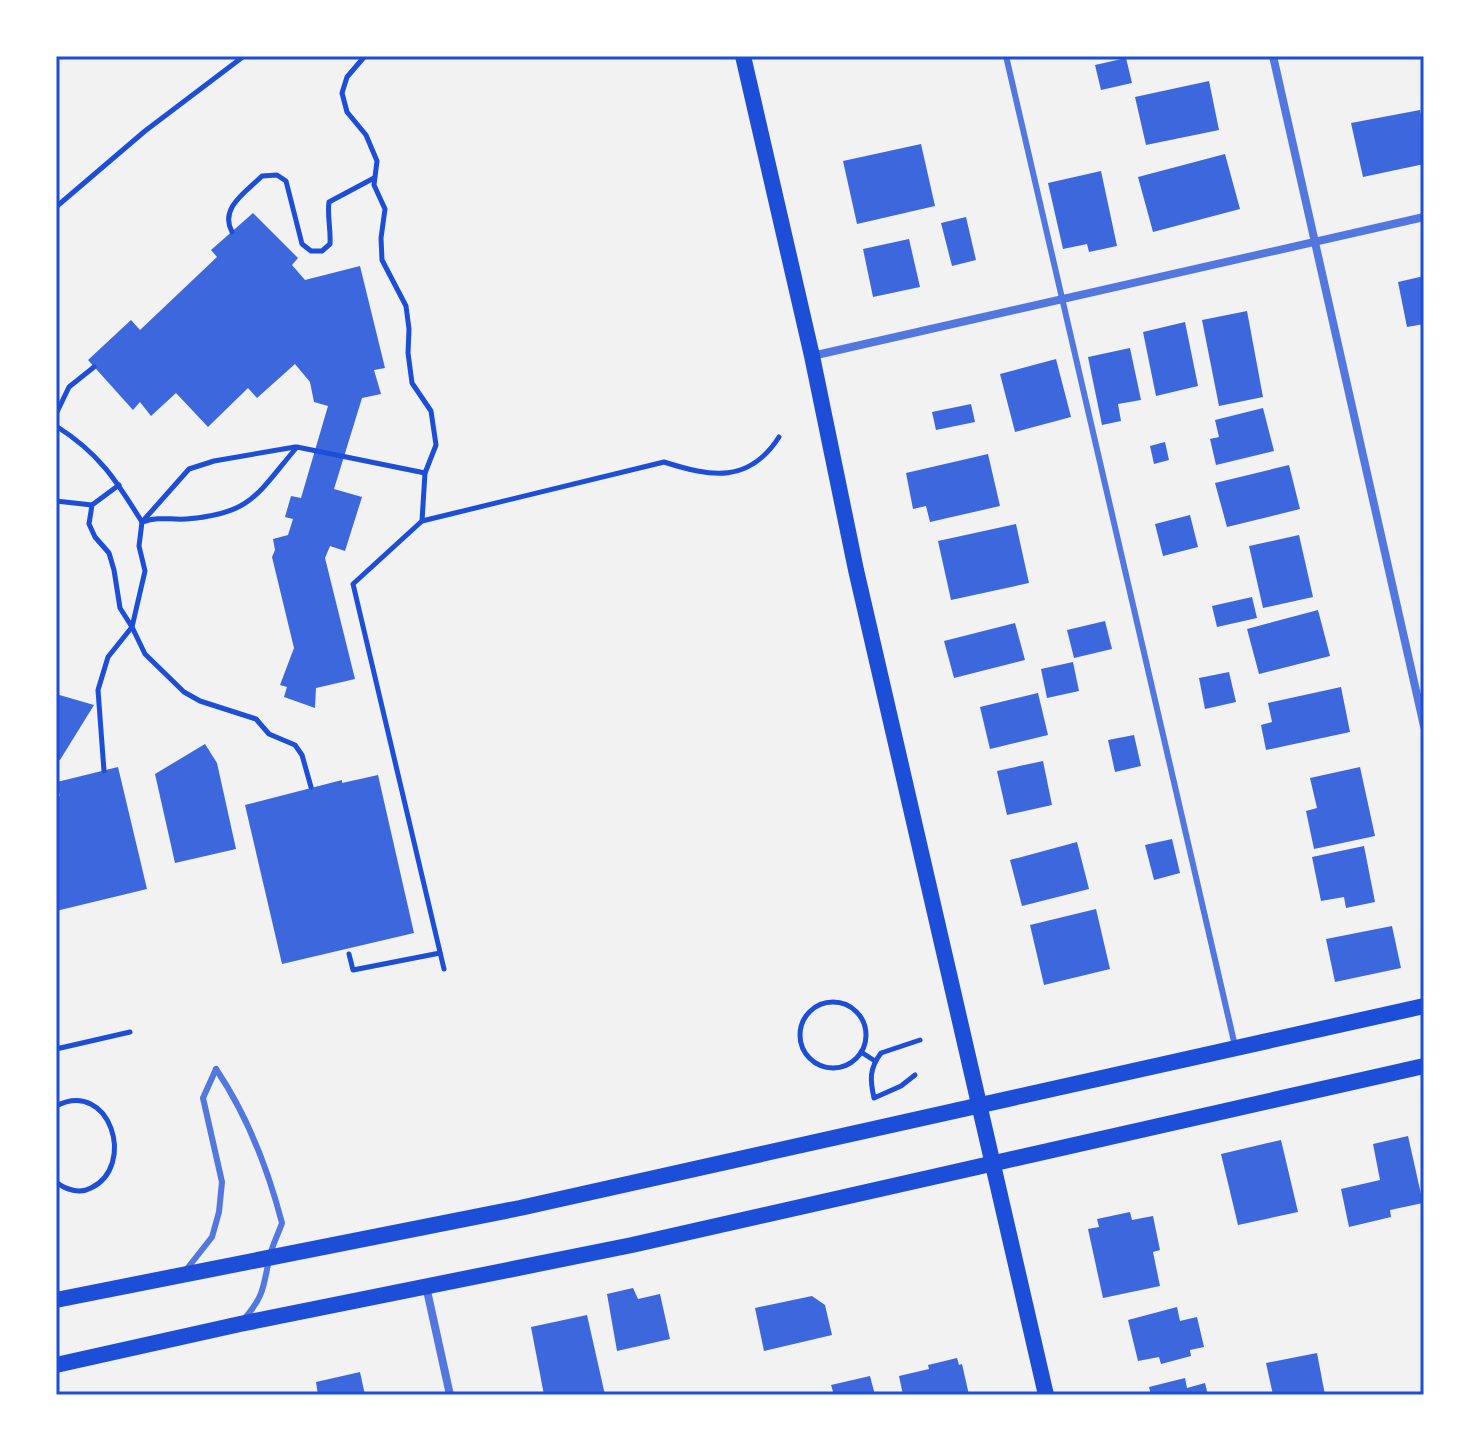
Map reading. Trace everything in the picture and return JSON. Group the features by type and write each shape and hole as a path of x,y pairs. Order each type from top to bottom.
{"main road":[{"path":"743,56 812,356 859,586 1046,1395"},
{"path":"56,1300 520,1208 1424,1006"},
{"path":"56,1365 647,1241 1424,1066"}],"street":[{"path":"1273,56 1424,726"},
{"path":"812,356 1424,217"},
{"path":"426,1286 450,1395"}],"lane":[{"path":"1006,56 1235,1048"},
{"path":"180,1277 212,1237 219,1212 222,1182 203,1098 216,1069 251,1134 282,1223 269,1258 266,1286 255,1307 240,1324"}],"path":[{"path":"56,207 145,131 244,56"},
{"path":"365,56 347,77 342,93 347,112 366,135 377,161 374,185 385,209 382,260 406,306 412,383 431,411 436,445 425,473 422,521"},
{"path":"232,232 227,218 230,208 262,176 277,175 286,181 302,244 311,251 322,251 330,244 329,202 375,178"},
{"path":"56,414 69,387 94,367"},
{"path":"56,426 93,452 142,522"},
{"path":"444,969 353,584 422,521 664,462 689,470 720,474 740,472 757,463 779,437"},
{"path":"104,771 98,690 108,657 132,627 145,571 139,546 142,522 189,469 214,461 297,447 425,473"},
{"path":"142,522 164,517 184,519 232,513 252,501 297,447"},
{"path":"56,501 92,505 119,485"},
{"path":"92,505 89,524 95,537 109,553 120,608 145,654 184,692 200,701 256,719 269,734 295,745 302,755 311,787"},
{"path":"349,954 353,970 440,953"},
{"path":"830,1002 845,1004 859,1013 867,1029 866,1046 861,1052 857,1060 842,1068 825,1068 811,1061 802,1048 799,1033 804,1018 815,1007 830,1002"},
{"path":"56,1049 130,1032"},
{"path":"915,1075 901,1086 874,1098 870,1080 875,1061 888,1049 920,1040"},
{"path":"861,1052 875,1061"},
{"path":"56,1106 79,1100 97,1107 110,1125 114,1139 112,1166 99,1183 84,1191 57,1185"}],"building":[{"path":"1126,58 1132,83 1101,90 1095,65"},
{"path":"1209,81 1219,130 1146,145 1135,97"},
{"path":"1420,110 1424,129 1424,164 1363,177 1351,123"},
{"path":"921,144 935,206 857,224 843,161"},
{"path":"1225,154 1240,209 1153,232 1138,177"},
{"path":"1101,171 1117,246 1089,252 1087,244 1063,249 1048,183"},
{"path":"253,213 298,258 292,265 305,280 360,266 385,368 374,370 381,394 362,398 334,489 362,497 345,551 330,546 325,558 355,679 316,688 315,708 284,697 287,687 280,685 294,648 272,557 275,550 273,539 288,535 293,519 285,517 291,496 301,498 328,406 314,402 310,382 295,364 257,398 248,388 208,427 176,393 151,416 140,402 133,410 88,360 131,320 140,330 217,257 211,250"},
{"path":"966,217 976,260 952,266 941,223"},
{"path":"909,239 920,287 873,297 863,249"},
{"path":"1424,276 1424,324 1407,327 1398,282"},
{"path":"1247,311 1263,397 1219,406 1202,320"},
{"path":"1185,322 1198,386 1156,396 1143,332"},
{"path":"1130,348 1141,400 1118,404 1121,421 1102,425 1088,357"},
{"path":"1056,359 1071,417 1015,432 1000,374"},
{"path":"971,404 975,422 936,430 932,412"},
{"path":"1263,408 1274,451 1216,465 1210,439 1219,437 1215,420"},
{"path":"1165,442 1169,460 1154,464 1150,446"},
{"path":"988,454 1000,506 930,522 926,506 913,509 906,473"},
{"path":"1289,465 1300,509 1227,527 1215,483"},
{"path":"1190,515 1198,547 1163,556 1155,524"},
{"path":"1016,524 1029,583 951,600 938,541"},
{"path":"1299,535 1313,597 1263,608 1249,546"},
{"path":"1252,597 1257,618 1217,627 1212,606"},
{"path":"1318,610 1330,656 1259,674 1247,629"},
{"path":"1105,621 1112,649 1074,658 1067,630"},
{"path":"1015,623 1025,660 954,678 944,641"},
{"path":"1073,662 1079,691 1047,698 1041,669"},
{"path":"1229,672 1236,702 1205,709 1199,678"},
{"path":"1341,687 1350,732 1266,750 1261,725 1272,722 1268,703"},
{"path":"1038,693 1048,735 990,749 980,707"},
{"path":"56,694 94,705 60,760 56,759"},
{"path":"1134,735 1141,766 1115,772 1108,740"},
{"path":"205,744 217,763 236,849 175,863 155,774"},
{"path":"1043,761 1052,805 1007,815 997,771"},
{"path":"118,767 147,889 56,911 56,797 60,796 57,782"},
{"path":"1360,767 1375,836 1314,849 1306,811 1317,808 1310,778"},
{"path":"378,775 414,933 282,964 245,805 342,780 342,783"},
{"path":"1172,839 1180,873 1154,880 1145,845"},
{"path":"1077,842 1089,889 1022,906 1010,860"},
{"path":"1364,846 1375,902 1346,908 1344,897 1321,901 1312,857"},
{"path":"1096,909 1110,969 1044,985 1030,925"},
{"path":"1392,926 1401,968 1335,982 1326,939"},
{"path":"1408,1136 1423,1203 1390,1210 1391,1217 1349,1227 1341,1189 1380,1180 1373,1144"},
{"path":"1281,1140 1298,1212 1238,1225 1221,1154"},
{"path":"1130,1212 1132,1220 1153,1216 1160,1250 1153,1252 1160,1286 1103,1298 1088,1229 1099,1227 1097,1219"},
{"path":"633,1288 638,1299 660,1294 670,1339 617,1351 607,1294"},
{"path":"812,1296 825,1305 832,1335 764,1351 755,1308"},
{"path":"1177,1307 1180,1321 1197,1317 1204,1347 1190,1350 1191,1356 1161,1364 1159,1357 1138,1361 1128,1320"},
{"path":"587,1315 605,1395 544,1395 531,1327"},
{"path":"1317,1353 1325,1395 1273,1395 1266,1363"},
{"path":"957,1358 959,1365 962,1364 969,1395 903,1395 899,1376"},
{"path":"360,1372 365,1395 318,1395 316,1382"},
{"path":"870,1376 875,1395 834,1395 831,1385"},
{"path":"1185,1378 1187,1388 1205,1383 1208,1395 1151,1395 1149,1387"}]}
